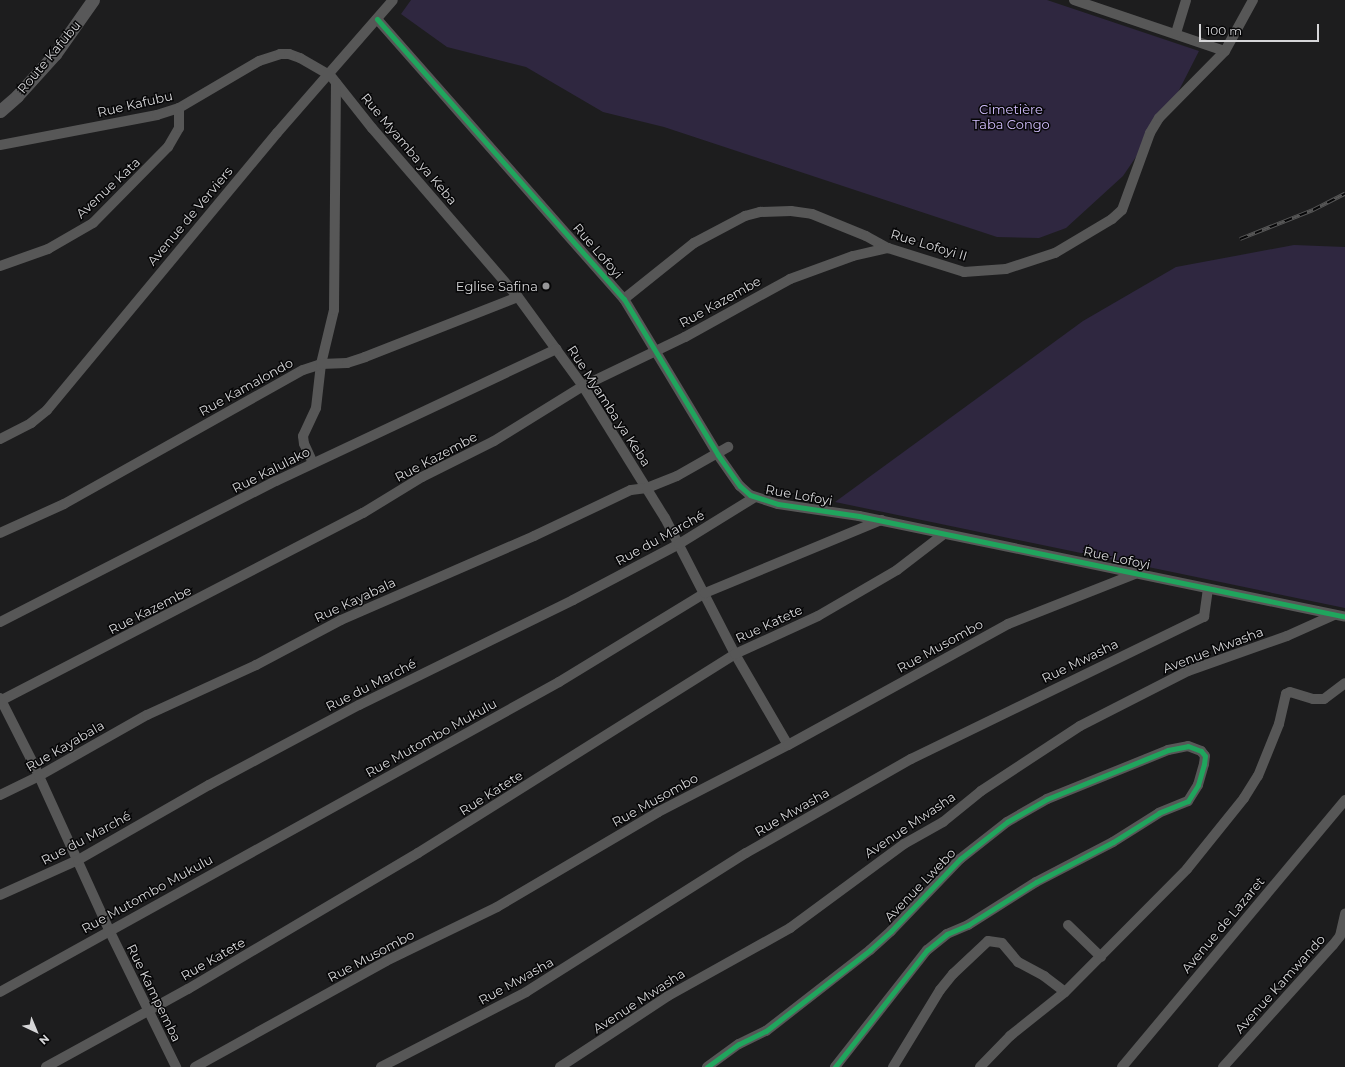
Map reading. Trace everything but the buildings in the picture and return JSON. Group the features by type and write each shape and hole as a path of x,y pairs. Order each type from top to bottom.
{"main road":[{"name":"Route Kafubu","path":"0,111 17,96 55,54 88,3"}],"street":[{"name":"Avenue de Verviers","path":"0,439 31,423 47,410 277,133 330,75 393,0"},
{"path":"1074,0 1104,4 1225,51"},
{"path":"1176,33 1186,0"},
{"name":"Rue Lofoyi II","path":"624,299 694,243 752,213 790,211 812,214 866,236 888,248 964,272 1006,269 1055,253 1112,219 1122,210 1150,133 1159,118 1225,51 1253,0"},
{"name":"Rue Lofoyi","path":"377,19 624,299 718,455 740,486 755,497 797,508 881,520 1345,617"},
{"name":"Rue Kafubu","path":"0,144 144,117 179,108 259,61 275,56 289,54 330,75"},
{"name":"Rue Myamba ya Keba","path":"330,75 518,297 584,386 647,488 679,544 736,654 788,745"},
{"path":"313,463 304,444 303,436 316,408 321,364 335,295 334,190 336,83"},
{"name":"Avenue Kata","path":"0,266 48,249 93,223 168,147 179,128 179,108"},
{"name":"Rue Kazembe","path":"0,700 364,513 422,477 494,441 584,386 656,352 790,279 853,256 888,248"},
{"name":"Rue Kamalondo","path":"0,533 64,504 290,377 321,364 346,363 365,358 518,297"},
{"name":"Rue Kalulako","path":"0,622 313,463 556,349"},
{"name":"Rue Kayabala","path":"0,795 39,776 147,715 256,666 341,620 534,536 631,490 647,488 718,455 728,447"},
{"name":"Rue du Marché","path":"0,895 78,860 209,784 359,704 573,600 679,544 755,497"},
{"name":"Rue Mutombo Mukulu","path":"0,992 109,930 559,682 705,593 881,520"},
{"name":"Rue Katete","path":"46,1067 148,1011 418,853 736,654 818,616 890,574 944,534"},
{"name":"Rue Musombo","path":"195,1067 386,961 497,907 658,812 788,745 1008,624 1135,574"},
{"name":"Rue Mwasha","path":"381,1067 526,992 746,853 911,759 1204,617 1208,589"},
{"name":"Avenue Mwasha","path":"560,1067 668,996 790,928 904,844 938,825 980,791 1080,726 1188,670 1287,636 1334,615"},
{"path":"980,1067 1010,1036 1065,992 1187,869 1244,798 1258,776 1275,736 1286,694 1290,692 1313,699 1324,699 1345,683"},
{"name":"Rue Kampemba","path":"0,700 39,776 109,930 176,1067"},
{"name":"Avenue Lwebo","path":"707,1067 739,1044 766,1031 870,950 907,916 960,859 992,832 1047,799 1168,750 1194,746 1205,756 1198,785 1188,801 1158,813 1113,842 1036,882 968,925 947,934 926,950 835,1067"},
{"name":"Avenue de Lazaret","path":"1122,1067 1345,800"},
{"name":"Avenue Kamwando","path":"1223,1067 1333,945 1340,936 1345,914"},
{"path":"1068,925 1101,957"},
{"path":"893,1067 940,990 953,974 988,941 1002,943 1018,962 1044,976 1065,992"}],"green space":[{"name":"Cimetière Taba Congo","path":"411,0 1047,0 1199,51 1172,104 1123,176 1066,228 1039,238 997,237 664,127 603,112 526,67 447,47 401,14"},
{"path":"1294,245 1345,247 1345,608 835,502 1083,321 1176,267"}],"railway":[{"path":"1240,239 1313,210 1345,194"}],"cycle path":[{"path":"377,19 624,299 718,455 740,486 750,495 778,504 859,516 1345,617"},
{"path":"707,1067 739,1044 766,1031 870,950 891,931 960,859 1007,822 1047,799 1168,750 1188,746 1201,751 1205,756 1204,764 1198,785 1188,801 1159,813 1113,842 1036,882 968,925 947,934 927,950 835,1067"}],"place":[{"name":"Eglise Safina","path":"546,286"}]}
